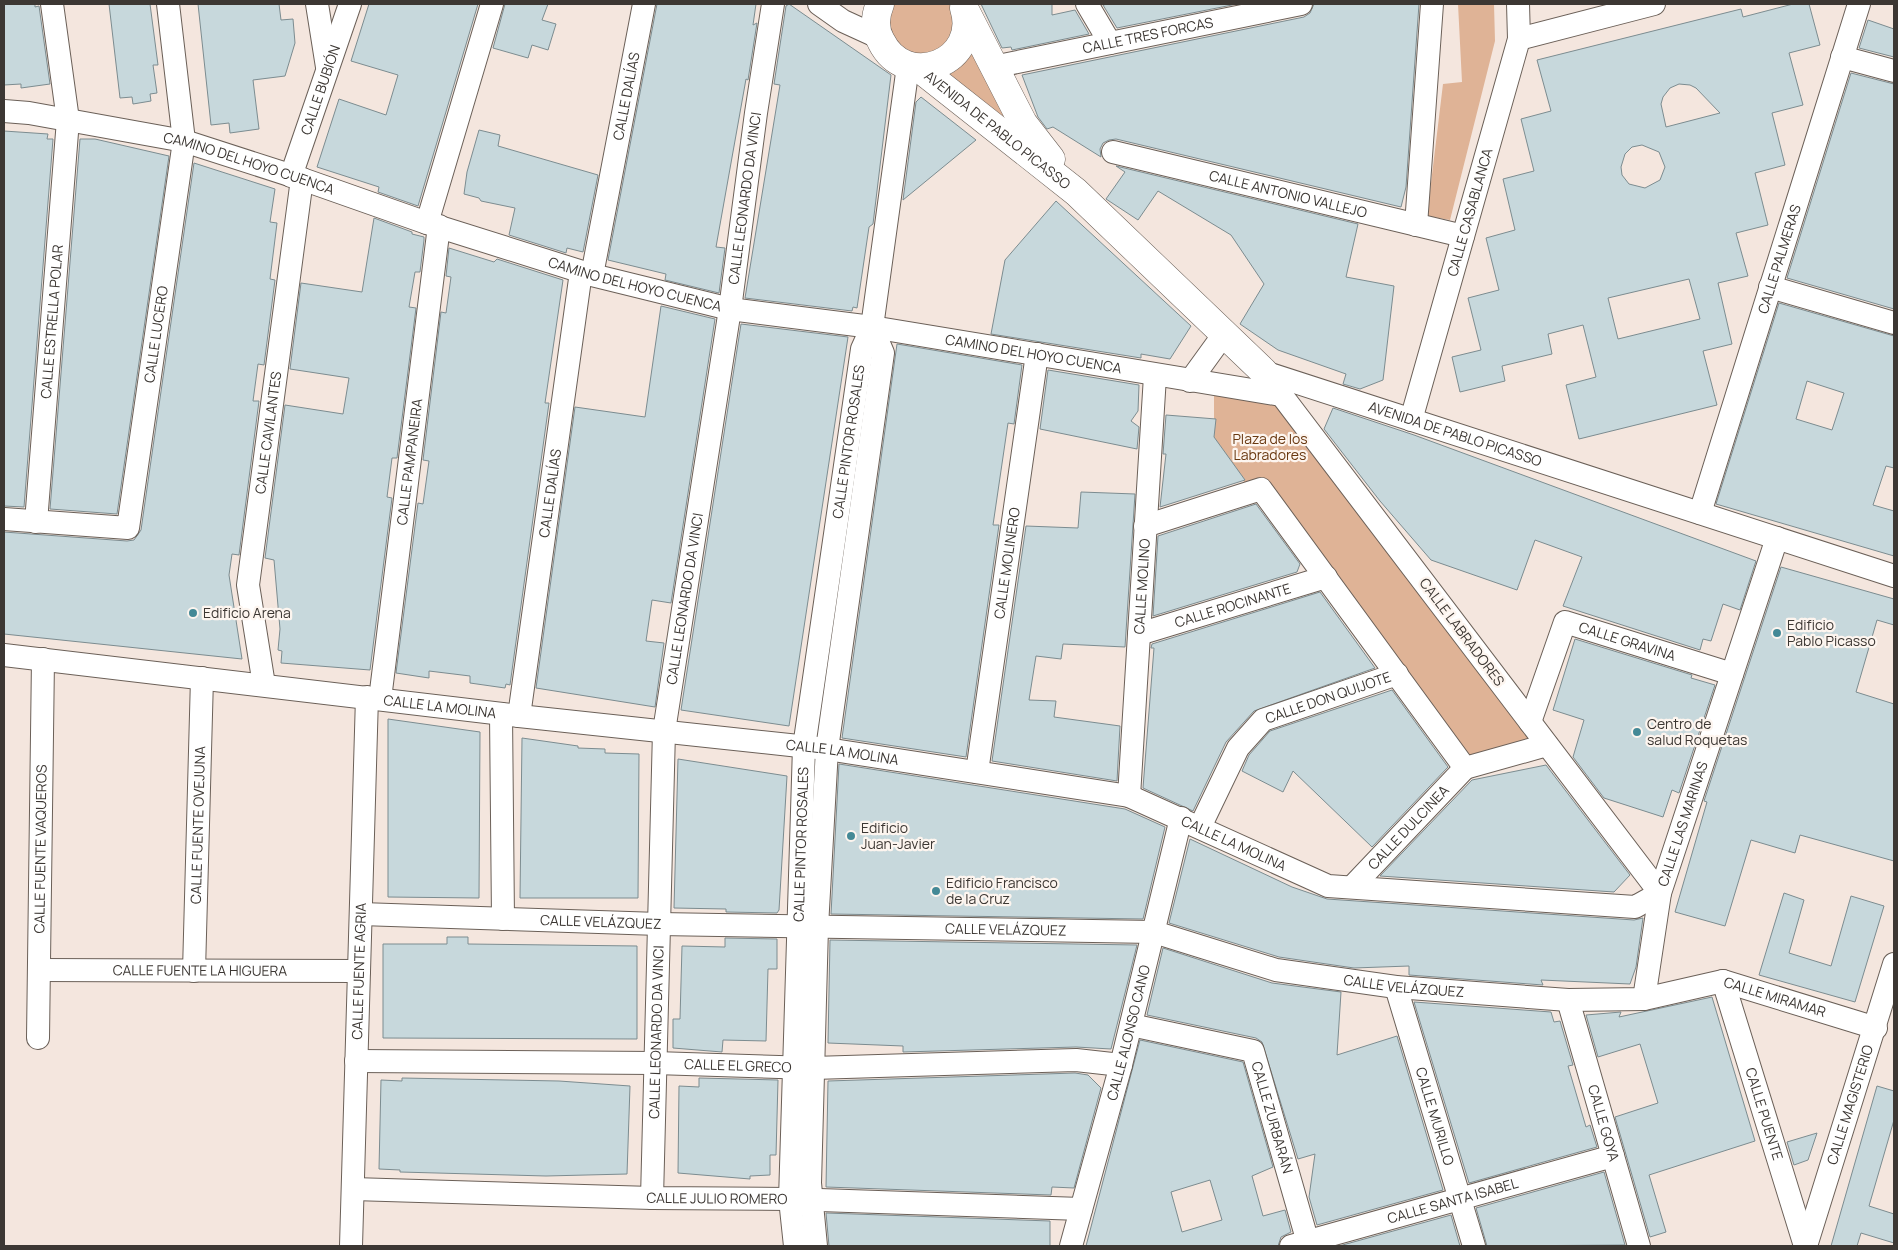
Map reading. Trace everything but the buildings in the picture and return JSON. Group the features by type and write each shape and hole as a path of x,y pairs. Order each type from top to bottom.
{"street":[{"name":"CALLE ESTRELLA POLAR","path":"36,522 68,120 52,4"},
{"name":"CALLE LUCERO","path":"36,522 128,528 184,141 168,4"},
{"path":"317,4 328,72"},
{"name":"CALLE BUBIÓN","path":"296,177 350,4"},
{"name":"CALLE PAMPANEIRA","path":"374,698 433,225 492,4"},
{"name":"CALLE DALÍAS","path":"503,919 510,715 587,274 644,4"},
{"name":"CALLE LEONARDO DA VINCI","path":"652,1198 664,731 730,309 756,113 773,4"},
{"path":"819,4 844,21 878,36"},
{"path":"878,36 876,24 880,4"},
{"path":"1087,4 1110,43"},
{"name":"CALLE TRES FORCAS","path":"993,67 1301,4"},
{"path":"1416,225 1432,4"},
{"name":"CALLE CASABLANCA","path":"1411,420 1519,39 1518,4"},
{"path":"1519,39 1597,11 1654,4"},
{"name":"CALLE PALMERAS","path":"1700,514 1858,4"},
{"path":"913,67 942,63 952,56 965,36 964,8"},
{"name":"AVENIDA DE PABLO PICASSO","path":"964,8 1023,123 1076,192"},
{"name":"AVENIDA DE PABLO PICASSO","path":"878,36 885,49 895,60 913,67 1076,192 1264,372 1894,576"},
{"path":"1842,57 1894,71"},
{"name":"CALLE PINTOR ROSALES","path":"795,1246 801,1200 807,927 804,747 862,349 872,327 913,67"},
{"name":"CAMINO DEL HOYO CUENCA","path":"4,111 68,120 184,141 296,177 433,225 587,274 730,309 872,327 1037,354 1155,376 1281,395"},
{"name":"CALLE ANTONIO VALLEJO","path":"1113,152 1463,236"},
{"name":"CALLE CAVILANTES","path":"264,685 248,585 296,177"},
{"path":"1770,287 1894,322"},
{"name":"CALLE PINTOR ROSALES","path":"807,927 826,749 883,353 872,327"},
{"path":"1190,381 1224,334"},
{"name":"CALLE MOLINERO","path":"977,772 1037,354"},
{"name":"CALLE LABRADORES","path":"1264,372 1660,893"},
{"name":"CALLE MOLINO","path":"1129,796 1155,376"},
{"path":"1145,526 1261,489 1465,768 1547,745"},
{"path":"4,519 36,522"},
{"name":"CALLE LAS MARINAS","path":"1644,999 1660,893 1777,538"},
{"name":"CALLE ROCINANTE","path":"1139,634 1326,577"},
{"name":"CALLE GRAVINA","path":"1530,722 1565,622 1732,674"},
{"name":"CALLE LA MOLINA","path":"4,655 510,715 826,749 1129,796 1328,886 1635,907 1660,893"},
{"name":"CALLE FUENTE VAQUEROS","path":"38,1038 43,659"},
{"name":"CALLE DON QUIJOTE","path":"1190,822 1238,748 1263,720 1397,674"},
{"name":"CALLE FUENTE OVEJUNA","path":"194,971 202,678"},
{"name":"CALLE FUENTE AGRIA","path":"351,1246 361,914 374,698"},
{"name":"CALLE DULCINEA","path":"1352,887 1465,768"},
{"name":"CALLE ALONSO CANO","path":"1072,1246 1121,1065 1154,932 1190,822"},
{"name":"CALLE VELÁZQUEZ","path":"361,914 660,924 1154,932 1276,970 1396,987 1568,1000 1644,999"},
{"name":"CALLE MAGISTERIO","path":"1805,1246 1876,1028 1894,964"},
{"name":"CALLE FUENTE LA HIGUERA","path":"40,970 359,971"},
{"name":"CALLE MIRAMAR","path":"1644,999 1723,981 1876,1028"},
{"name":"CALLE PUENTE","path":"1723,981 1805,1246"},
{"name":"CALLE MURILLO","path":"1396,987 1474,1246"},
{"name":"CALLE GOYA","path":"1568,1000 1639,1246"},
{"name":"CALLE ZURBARÁN","path":"1131,1025 1253,1051 1303,1244"},
{"name":"CALLE EL GRECO","path":"356,1061 655,1063 803,1068 1076,1060 1121,1065"},
{"name":"CALLE SANTA ISABEL","path":"1303,1244 1613,1156"},
{"name":"CALLE JULIO ROMERO","path":"353,1189 1081,1209"},
{"name":"CALLE PINTOR ROSALES","path":"801,1200 816,1246"}],"green space":[{"path":"888,4 955,4 954,44 920,60 888,39"},
{"path":"1458,4 1494,4 1495,41 1450,220 1427,216 1443,84 1462,82"},
{"path":"971,39 1043,159 945,70"},
{"name":"Plaza de los Labradores","path":"1214,385 1281,395 1547,745 1465,768 1251,492 1214,438"}],"place":[{"name":"Edificio Arena","path":"193,613"},
{"name":"Edificio Pablo Picasso","path":"1777,633"},
{"name":"Centro de salud Roquetas","path":"1637,732"},
{"name":"Edificio Juan-Javier","path":"851,836"},
{"name":"Edificio Francisco de la Cruz","path":"936,891"}]}
